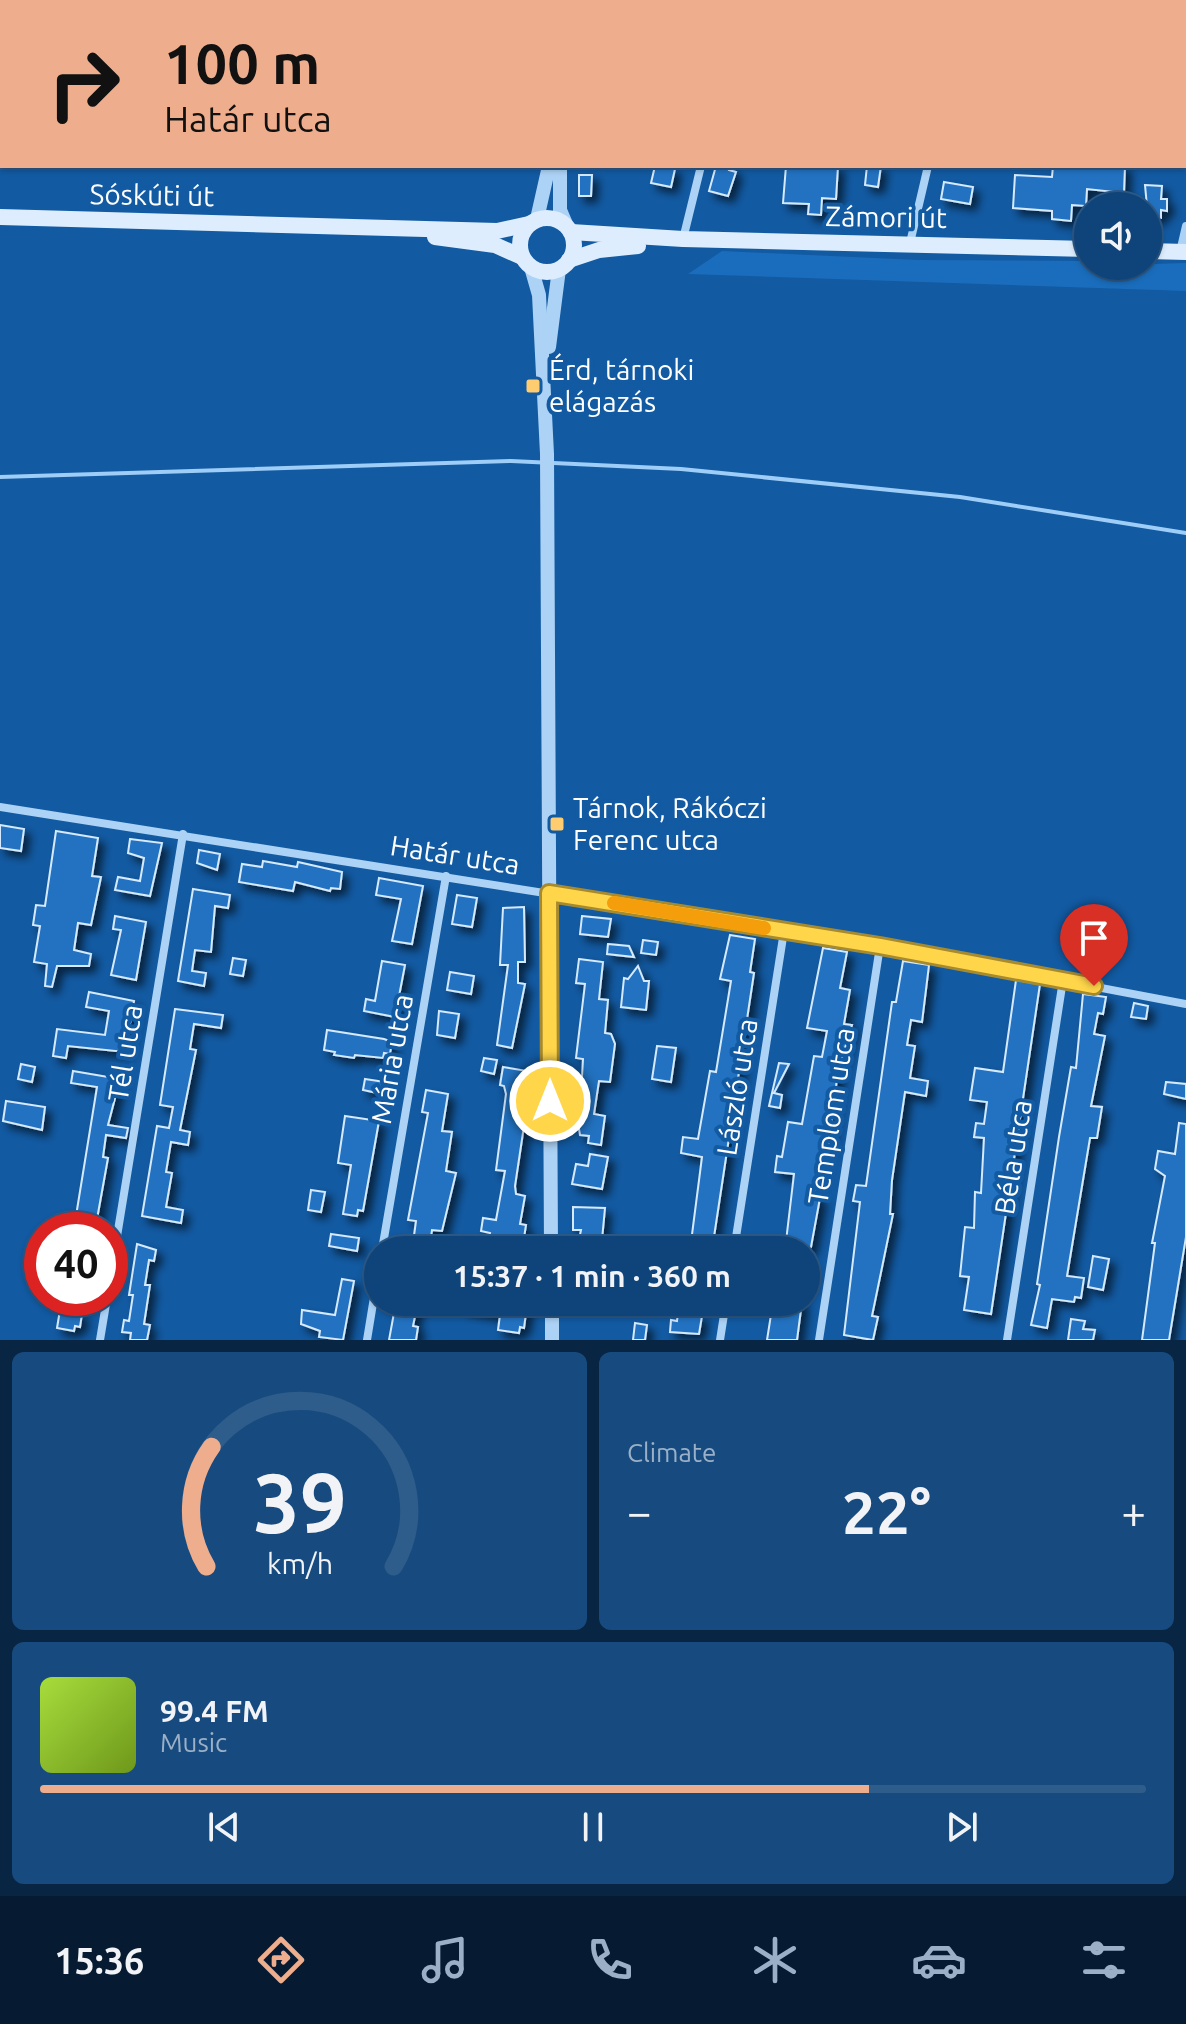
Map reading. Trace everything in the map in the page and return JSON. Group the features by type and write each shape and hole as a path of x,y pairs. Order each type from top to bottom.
{"main road":[{"name":"Sóskúti út","path":"0,217 497,231 533,221"},
{"path":"555,218 568,228 574,246 564,265 545,272 527,262 519,242 533,221 555,218"},
{"name":"Sóskúti út","path":"302,225 495,245 527,262"},
{"name":"Zámori út","path":"568,228 683,239 1074,249"},
{"name":"Zámori út","path":"564,265 599,250 683,239"},
{"path":"1162,251 1183,252"}],"street":[{"path":"533,221 548,168"},
{"path":"560,168 560,210 568,228"},
{"path":"683,239 701,168"},
{"path":"910,243 928,168"},
{"path":"1183,252 1186,226"},
{"path":"527,262 539,295 547,454 551,1236"},
{"path":"545,395 553,295 564,265"},
{"name":"Határ utca","path":"0,807 880,946 1186,1004"},
{"name":"Tél utca","path":"121,1212 183,834"},
{"name":"Mária utca","path":"384,1236 446,876"},
{"name":"László utca","path":"736,1236 784,931"},
{"name":"Templom utca","path":"819,1340 880,946"},
{"name":"Béla utca","path":"1007,1340 1063,980"},
{"path":"100,1340 104,1316"},
{"path":"367,1340 371,1316"},
{"path":"552,1316 552,1340"},
{"path":"720,1340 724,1316"}],"shaded area":[{"path":"722,251 918,260 1074,261 1074,280 1162,280 1162,264 1186,263 1186,291 688,274"}],"building":[{"path":"655,168 675,169 671,187 651,183"},
{"path":"715,168 730,168 736,172 728,196 709,191"},
{"path":"786,168 838,168 836,199 822,198 821,215 808,214 809,204 783,203"},
{"path":"867,168 881,168 878,187 865,185"},
{"path":"1053,168 1125,168 1124,192 1087,189 1087,192 1074,192 1071,221 1052,219 1052,211 1013,208 1015,175 1052,177"},
{"path":"579,175 592,175 591,196 579,196"},
{"path":"944,182 973,187 970,204 941,199"},
{"path":"1145,185 1162,186 1162,192 1146,192"},
{"path":"1162,199 1167,199 1167,211 1162,210"},
{"path":"0,825 24,829 21,851 0,848"},
{"path":"56,831 98,838 92,876 101,877 91,925 78,923 74,950 91,954 89,966 57,966 52,987 45,986 47,964 34,962 40,926 33,925 36,905 45,906"},
{"path":"130,839 162,843 150,896 115,890 118,877 140,881 144,858 128,853"},
{"path":"199,850 220,854 217,870 197,863"},
{"path":"263,861 297,867 298,862 342,872 340,889 331,888 330,891 295,882 293,891 239,882 242,864 262,867"},
{"path":"379,878 423,886 412,944 392,941 401,899 376,895"},
{"path":"193,889 230,895 228,908 215,906 211,952 195,950 192,971 206,973 204,986 178,981"},
{"path":"457,895 477,898 472,927 452,924"},
{"path":"524,907 525,962 518,962 518,983 525,984 512,1048 497,1045 508,965 500,965 503,908"},
{"path":"115,916 146,922 136,980 111,975 121,930 113,929"},
{"path":"582,916 611,919 608,937 580,934"},
{"path":"730,935 755,939 750,972 754,973 714,1236 692,1236 702,1157 681,1153 683,1137 698,1139 710,1071 716,1072 731,981 720,979"},
{"path":"643,940 658,942 656,955 641,953"},
{"path":"608,944 629,946 634,957 607,954"},
{"path":"823,948 847,952 840,988 850,990 844,1024 852,1025 838,1071 828,1149 821,1148 814,1197 820,1198 813,1236 787,1236 794,1174 775,1172 777,1156 782,1157 788,1122 802,1124 814,1056 822,1057 827,1031 807,1028"},
{"path":"233,958 246,960 243,976 230,974"},
{"path":"579,959 603,962 599,999 608,1000 605,1033 611,1034 615,1044 610,1082 599,1081 594,1114 605,1116 601,1145 588,1143 589,1136 580,1135 579,1129 583,1059 576,1058 585,984 576,983"},
{"path":"382,961 405,965 395,1017 364,1011 366,999 375,1001"},
{"path":"903,961 929,965 922,1022 911,1020 907,1045 915,1046 910,1078 928,1081 926,1096 905,1092 892,1180 890,1214 893,1214 872,1316 878,1317 873,1340 844,1335 860,1202 853,1201 856,1185 866,1186 892,1002 896,1002"},
{"path":"638,966 644,981 649,981 646,1010 621,1007 624,978 628,979"},
{"path":"450,972 474,976 471,994 447,990"},
{"path":"1016,980 1040,984 991,1314 964,1310 969,1277 960,1276 965,1227 974,1228 975,1192 981,1193 984,1138 974,1137 976,1123 984,1124 987,1102 970,1100 975,1068 1003,1072"},
{"path":"89,992 134,1001 125,1052 68,1046 66,1058 53,1056 57,1029 105,1035 109,1011 86,1007"},
{"path":"1083,994 1106,997 1103,1014 1098,1013 1094,1034 1105,1036 1091,1106 1102,1107 1097,1138 1090,1138 1067,1276 1084,1278 1081,1298 1075,1297 1074,1302 1052,1299 1047,1328 1031,1325 1040,1285 1037,1284 1071,1067 1076,1068"},
{"path":"1134,1003 1148,1006 1146,1019 1131,1017"},
{"path":"175,1009 223,1015 221,1028 194,1024 190,1049 196,1050 180,1130 190,1132 188,1145 171,1142 166,1172 172,1173 166,1207 183,1210 181,1223 142,1216 157,1126 169,1128 173,1107 160,1105"},
{"path":"439,1011 459,1014 455,1038 437,1035"},
{"path":"327,1030 392,1042 390,1054 384,1053 383,1058 334,1055 335,1052 324,1050"},
{"path":"657,1046 676,1048 671,1082 652,1079"},
{"path":"484,1058 497,1060 494,1074 481,1071"},
{"path":"779,1063 789,1064 774,1093 782,1095 780,1108 769,1106"},
{"path":"21,1064 35,1067 32,1082 18,1079"},
{"path":"503,1067 527,1071 523,1105 527,1106 515,1186 516,1194 525,1196 520,1224 526,1225 524,1236 489,1236 490,1233 481,1231 483,1218 496,1220 505,1171 496,1170 506,1094 504,1086 500,1085"},
{"path":"73,1071 120,1079 108,1125 128,1128 126,1138 106,1135 103,1157 108,1158 98,1212 77,1212 97,1087 71,1083"},
{"path":"365,1079 385,1082 382,1094 363,1090"},
{"path":"1166,1082 1186,1084 1186,1099 1164,1094"},
{"path":"426,1090 448,1094 442,1131 452,1132 446,1171 456,1173 442,1231 432,1230 431,1236 414,1236 416,1221 408,1220 428,1113 422,1112"},
{"path":"6,1101 45,1107 42,1130 3,1121"},
{"path":"345,1116 379,1121 363,1211 358,1210 357,1216 343,1214 351,1165 338,1163"},
{"path":"1179,1123 1186,1124 1186,1237 1169,1340 1142,1340 1155,1243 1152,1243 1165,1176 1155,1169 1158,1151 1175,1154"},
{"path":"590,1154 608,1157 602,1189 572,1184 576,1164 588,1166"},
{"path":"311,1190 325,1192 321,1212 308,1210"},
{"path":"573,1207 605,1208 602,1236 580,1236 581,1230 573,1230"},
{"path":"331,1234 359,1238 357,1251 329,1246"},
{"path":"137,1244 156,1250 154,1261 149,1260 145,1285 150,1285 144,1324 150,1325 147,1340 130,1340 131,1333 122,1332 124,1320 129,1321 133,1295 129,1295"},
{"path":"1093,1256 1109,1259 1103,1290 1088,1287"},
{"path":"342,1279 354,1281 343,1340 319,1337 320,1331 301,1324 302,1310 335,1315"},
{"path":"59,1316 82,1316 80,1327 75,1326 74,1331 57,1328"},
{"path":"393,1316 415,1316 413,1326 418,1327 416,1340 389,1340"},
{"path":"500,1316 526,1316 524,1328 520,1327 519,1333 498,1330"},
{"path":"678,1316 702,1316 699,1334 670,1332 671,1320 677,1321"},
{"path":"771,1316 800,1316 797,1340 767,1340"},
{"path":"1071,1319 1085,1321 1083,1329 1095,1330 1093,1340 1068,1340"},
{"path":"635,1323 647,1325 645,1340 633,1340"}],"waterway":[{"path":"0,477 511,461 681,469 960,497 1186,533"}],"slow traffic":[{"path":"614,903 764,928"}],"place":[{"name":"Érd, tárnoki elágazás","path":"533,386"},
{"name":"Tárnok, Rákóczi Ferenc utca","path":"557,824"}],"route":[{"path":"550,1101 549,893 880,946 1094,986"}]}
